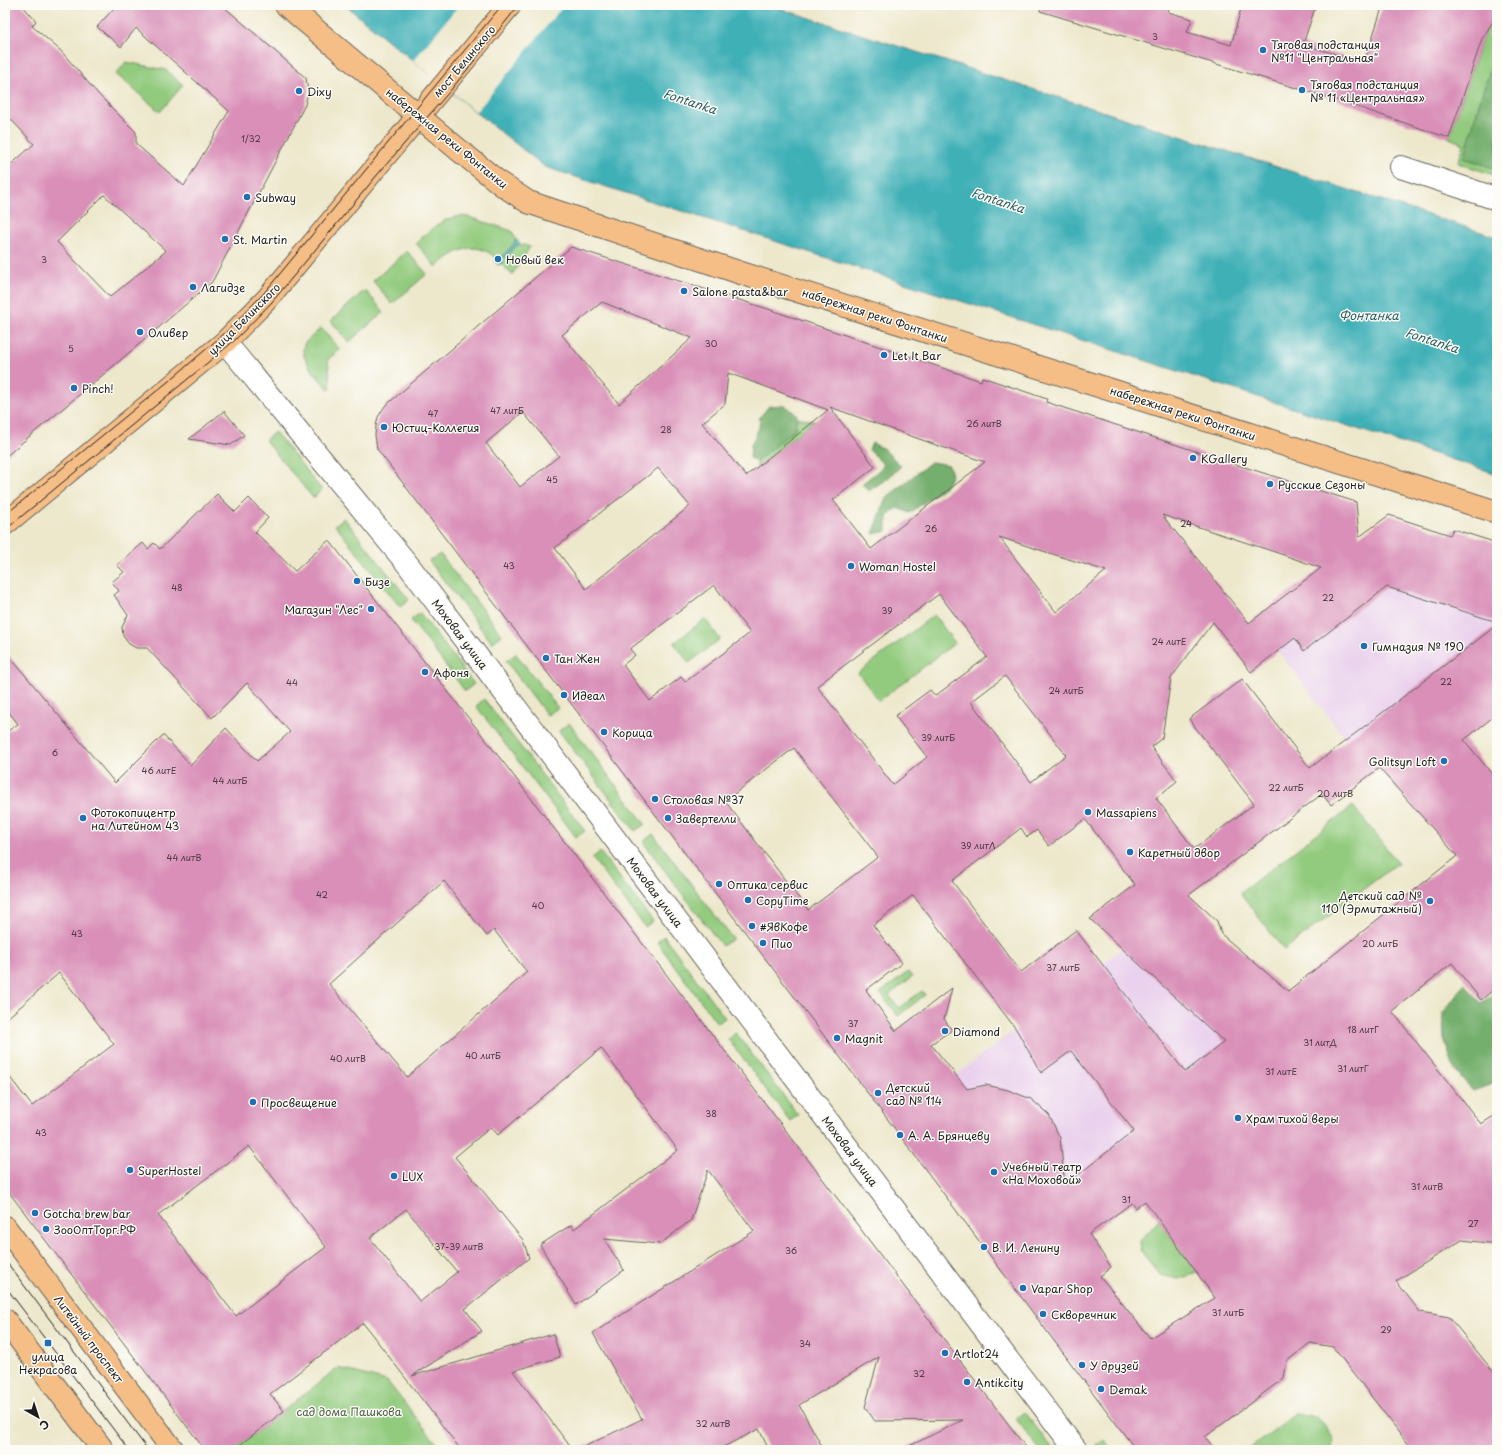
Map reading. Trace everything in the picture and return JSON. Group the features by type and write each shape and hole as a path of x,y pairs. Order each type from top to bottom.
{"main road":[{"name":"набережная реки Фонтанки","path":"286,5 501,184 528,202 741,273 1497,512"},
{"name":"мост Белинского","path":"419,116 510,5"},
{"name":"улица Белинского","path":"5,524 225,342 268,298 419,116"},
{"name":"Литейный проспект","path":"5,1227 173,1450"},
{"path":"5,1320 104,1450"}],"street":[{"path":"1401,167 1497,200"},
{"name":"Моховая улица","path":"225,342 409,566 1076,1450"}],"shaded area":[{"name":"Гимназия № 190","path":"1389,515 1450,535 1453,529 1497,543 1497,658 1347,741 1278,651 1251,672 1227,640"},
{"path":"1128,944 1282,1046 1112,1148 1074,1179 1061,1213 995,1263 892,1125"}],"green space":[{"path":"1497,15 1497,176 1458,163 1464,144 1449,138 1482,39"},
{"path":"1497,53 1497,169 1464,158 1482,93"},
{"path":"126,62 166,70 183,85 160,112 116,74"},
{"path":"459,216 469,217 512,231 516,239 514,244 499,259 481,249 465,249 450,256 436,267 416,243 431,229 446,220"},
{"path":"520,244 530,247 512,275 501,264 503,263 501,261"},
{"path":"407,251 427,274 392,304 373,281"},
{"path":"365,290 384,312 349,342 331,321"},
{"path":"321,328 340,350 328,359 331,389 329,390 311,368 304,355 303,349 308,339"},
{"path":"785,405 797,415 795,429 756,462 750,458 751,445 759,428 760,417 769,406"},
{"path":"798,418 814,421 757,468 757,451"},
{"path":"275,432 322,490 313,498 265,440"},
{"path":"872,443 884,449 901,466 888,478 869,491 862,484 884,465 869,450"},
{"path":"931,462 949,465 952,475 946,486 910,513 898,508 887,516 887,531 873,534 886,498"},
{"path":"344,518 409,600 400,607 335,525"},
{"path":"440,554 502,635 492,643 429,561"},
{"path":"420,613 474,684 465,691 411,620"},
{"path":"934,615 955,643 879,701 858,673"},
{"path":"705,619 720,639 689,663 674,643"},
{"path":"516,654 558,708 547,715 506,661"},
{"path":"484,699 585,831 576,837 476,706"},
{"path":"569,723 645,824 635,831 559,731"},
{"path":"1353,806 1398,863 1284,950 1240,893"},
{"path":"653,834 733,939 722,946 643,842"},
{"path":"600,852 653,921 645,927 592,858"},
{"path":"664,936 725,1018 717,1023 657,942"},
{"path":"908,972 912,977 889,995 899,1008 922,991 925,995 898,1016 880,993"},
{"path":"1465,984 1481,1003 1497,991 1497,1082 1473,1091 1454,1069 1444,1039 1443,1013"},
{"path":"736,1033 798,1115 790,1121 728,1039"},
{"path":"1159,1220 1198,1273 1178,1279 1160,1275 1141,1251 1140,1241"},
{"name":"сад дома Пашкова","path":"338,1368 387,1381 442,1450 233,1450"},
{"path":"1025,1412 1053,1450 1040,1450 1016,1419"},
{"path":"1295,1414 1309,1415 1322,1423 1333,1438 1332,1450 1248,1450"},
{"path":"1105,1440 1112,1450 1101,1450 1097,1445"}],"water":[{"name":"Фонтанка","path":"345,5 769,5 1497,237 1497,474 545,167"},
{"path":"516,239 520,244 516,246 502,261 503,263 498,265 495,261 498,258 500,259 514,244"}],"pier":[{"path":"459,5 564,5 476,112 413,61"}],"building":[{"path":"5,5 22,5 36,21 32,26 61,51 98,94 136,132 136,144 184,186 229,111 136,28 121,47 97,27 114,8 110,5 222,5 306,78 308,92 305,105 212,282 5,457 5,170 34,144 5,113","holes":["104,195 166,251 110,297 57,242"]},
{"path":"1041,5 1170,5 1168,12 1192,19 1187,32 1231,45 1242,5 1316,5 1303,44 1364,63 1383,5 1497,5 1497,15 1482,39 1449,138 1346,103 1040,11"},
{"path":"571,247 768,309 981,381 982,377 1047,399 1046,402 1356,502 1359,537 1389,515 1450,535 1453,529 1497,543 1497,622 1387,587 1304,651 1295,638 1251,672 1213,622 1171,678 1162,738 1151,747 1177,781 1156,798 1194,849 1254,804 1189,719 1242,679 1310,768 1497,625 1497,714 1464,740 1497,780 1497,987 1481,1000 1452,963 1392,1011 1481,1124 1497,1114 1497,1244 1462,1240 1396,1281 1420,1312 1449,1317 1497,1376 1497,1450 1413,1450 1333,1347 1310,1343 1287,1361 1284,1378 1205,1437 1216,1450 1136,1450 892,1125 377,449 375,435 376,426 378,417 385,406","holes":["602,302 692,338 619,404 562,335","728,373 828,410 746,476 702,423 725,404","830,407 985,462 871,549 833,500 875,467","523,412 559,456 520,487 486,443","658,468 690,506 586,589 555,548","1162,515 1321,568 1249,623","999,537 1106,571 1056,612","714,585 750,633 685,682 681,677 650,701 623,665 635,655 630,649","939,594 987,657 935,696 930,690 895,716 927,757 893,785 817,686","1005,676 1066,755 1031,782 971,702","794,748 878,857 808,910 725,801","1379,768 1457,856 1288,991 1221,934 1217,921 1189,895 1322,794 1331,805","1085,819 1135,885 1090,919 1224,1042 1185,1072 1076,930 1021,972 952,881 1021,828 1027,837 1037,830 1049,846","913,895 1016,1029 1041,1073 1071,1051 1134,1131 1065,1185 1060,1138 1049,1115 1031,1099 1008,1090 986,1085 967,1089 931,1044 952,1030 944,1019 952,988 896,1031 866,990 902,963 873,925","1145,1201 1215,1298 1150,1338 1100,1276 1111,1267 1089,1234 1132,1203 1136,1208"]},
{"path":"224,411 244,435 231,445 189,439"},
{"path":"217,494 235,512 249,498 268,518 255,532 295,571 329,540 507,767 784,1128 1028,1450 901,1450 963,1420 875,1421 865,1407 879,1357 799,1405 824,1450 769,1450 759,1429 717,1450 577,1450 642,1419 593,1333 754,1231 708,1170 691,1220 660,1244 604,1239 624,1270 576,1305 540,1245 571,1225 574,1229 678,1150 601,1048 498,1135 491,1127 455,1157 523,1240 529,1258 465,1309 482,1331 412,1376 553,1334 560,1357 513,1371 573,1450 461,1450 363,1323 270,1394 284,1411 233,1450 205,1450 5,1187 5,1071 32,1106 114,1044 59,973 5,1020 5,733 18,724 5,707 5,651 115,783 163,735 191,765 226,728 257,761 290,732 247,683 212,718 147,648 136,648 129,644 123,636 122,627 128,615 114,595 119,591 112,582 124,572 117,565 143,543 148,549 154,543 160,549","holes":["444,881 487,936 494,930 527,972 407,1077 329,984","249,1146 326,1247 236,1316 158,1215","406,1209 457,1272 420,1302 370,1238"]}],"tram line":[{"path":"5,515 175,376 226,332 264,293 502,5"},
{"path":"5,530 235,340 272,302 378,174 450,91 519,5"},
{"path":"5,1260 148,1450"},
{"path":"5,1286 129,1450"}],"place":[{"name":"Тяговая подстанция №11 \"Центральная\"","path":"1263,50"},
{"name":"Тяговая подстанция № 11 «Центральная»","path":"1302,90"},
{"name":"Dixy","path":"299,91"},
{"name":"Subway","path":"247,197"},
{"name":"St. Martin","path":"225,239"},
{"name":"Новый век","path":"498,259"},
{"name":"Лагидзе","path":"193,287"},
{"name":"Salone pasta&bar","path":"684,291"},
{"name":"Оливер","path":"140,332"},
{"name":"Let It Bar","path":"884,355"},
{"name":"Pinch!","path":"74,388"},
{"name":"Юстиц-Коллегия","path":"384,427"},
{"name":"KGallery","path":"1193,458"},
{"name":"Русские Сезоны","path":"1270,484"},
{"name":"Woman Hostel","path":"851,566"},
{"name":"Бизе","path":"357,581"},
{"name":"Магазин \"Лес\"","path":"371,609"},
{"name":"Гимназия № 190","path":"1364,646"},
{"name":"Тан Жен","path":"546,658"},
{"name":"Афоня","path":"425,672"},
{"name":"Идеал","path":"564,695"},
{"name":"Корица","path":"604,732"},
{"name":"Golitsyn Loft","path":"1444,761"},
{"name":"Столовая №37","path":"655,799"},
{"name":"Massapiens","path":"1088,812"},
{"name":"Фотокопицентр на Литейном 43","path":"83,818"},
{"name":"Завертелли","path":"668,818"},
{"name":"Каретный двор","path":"1130,852"},
{"name":"Оптика сервис","path":"719,884"},
{"name":"CopyTime","path":"748,900"},
{"name":"Детский сад № 110 (Эрмитажный)","path":"1430,901"},
{"name":"#ЯвКофе","path":"752,926"},
{"name":"Пио","path":"763,943"},
{"name":"Diamond","path":"945,1031"},
{"name":"Magnit","path":"837,1038"},
{"name":"Детский сад № 114","path":"878,1093"},
{"name":"Просвещение","path":"253,1102"},
{"name":"Храм тихой веры","path":"1238,1118"},
{"name":"А. А. Брянцеву","path":"900,1135"},
{"name":"SuperHostel","path":"130,1170"},
{"name":"Учебный театр «На Моховой»","path":"994,1172"},
{"name":"LUX","path":"394,1176"},
{"name":"Gotcha brew bar","path":"35,1213"},
{"name":"ЗооОптТорг.РФ","path":"46,1229"},
{"name":"В. И. Ленину","path":"984,1247"},
{"name":"Vapar Shop","path":"1023,1288"},
{"name":"Скворечник","path":"1043,1314"},
{"name":"улица Некрасова","path":"48,1343"},
{"name":"Artlot24","path":"945,1353"},
{"name":"У друзей","path":"1082,1365"},
{"name":"Antikcity","path":"967,1382"},
{"name":"Demak","path":"1101,1389"}],"water label":[{"name":"Fontanka","path":"690,101"},
{"name":"Fontanka","path":"998,200"},
{"name":"Fontanka","path":"1432,340"}]}
